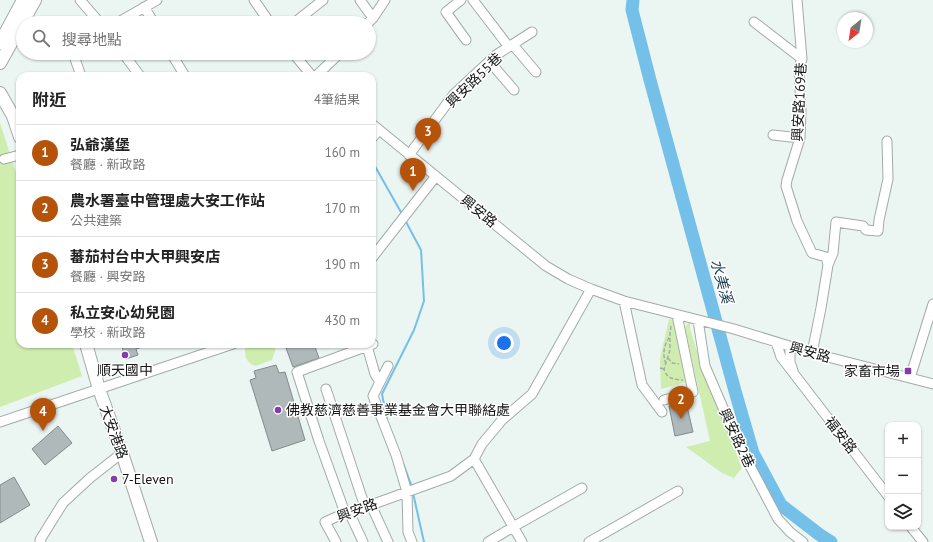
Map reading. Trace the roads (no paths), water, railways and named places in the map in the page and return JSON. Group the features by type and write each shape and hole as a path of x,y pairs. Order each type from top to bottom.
{"main road":[{"path":"0,43 23,0"},
{"path":"26,16 35,0"},
{"path":"0,64 16,35"},
{"path":"0,93 16,113"},
{"name":"大安港路","path":"87,348 99,390 122,453 150,542"}],"street":[{"path":"80,0 94,16"},
{"path":"129,16 157,0"},
{"path":"254,0 265,16"},
{"path":"303,16 323,0"},
{"path":"360,0 369,16"},
{"path":"374,16 385,0"},
{"path":"461,0 446,12 466,40"},
{"path":"473,0 511,46 536,72"},
{"name":"興安路169巷","path":"797,0 802,60 799,67 801,111 800,138 786,180 786,186 797,221 812,252 826,257 828,266"},
{"path":"144,7 150,16"},
{"path":"754,22 802,60"},
{"name":"興安路55巷","path":"410,155 454,94 496,55 532,32"},
{"path":"75,60 80,72"},
{"path":"128,60 137,72"},
{"path":"175,60 181,72"},
{"path":"299,60 309,72"},
{"path":"320,72 333,60"},
{"path":"490,62 514,90"},
{"name":"興安路","path":"376,127 546,266 568,279 624,301 734,329 790,347 933,384"},
{"path":"772,135 800,138"},
{"path":"812,353 828,266 833,253 836,222 863,226 866,230 878,231 888,180 887,141"},
{"path":"1,160 16,156"},
{"path":"376,253 436,176"},
{"name":"興安路","path":"336,542 325,522 347,512 451,476 474,459 482,444 502,420 532,394 591,289"},
{"path":"624,301 642,385 662,412"},
{"path":"910,378 933,304"},
{"path":"664,400 693,392 677,315"},
{"name":"興安路2巷","path":"698,320 705,366 739,445 778,519 790,532 803,542"},
{"name":"福安路","path":"776,342 781,357 886,494"},
{"name":"福安路","path":"790,347 790,362 794,374"},
{"path":"0,422 221,348"},
{"path":"362,348 297,372 319,441 347,512 363,542"},
{"path":"371,348 375,374 380,382"},
{"path":"388,366 373,396 396,455 407,492 408,532 412,542"},
{"path":"326,389 368,506 388,542"},
{"path":"41,542 40,540 63,503 90,478 122,453"},
{"path":"474,459 522,542"},
{"path":"488,542 582,488"},
{"path":"589,542 604,538 678,491"},
{"path":"913,530 923,542"}],"waterway":[{"name":"水美溪","path":"633,0 632,10 650,80 753,453 781,505 831,542"},
{"path":"376,168 402,214"},
{"path":"387,420 382,394 414,330 424,301 421,250 405,220"},
{"path":"403,463 412,487"},
{"path":"413,493 424,542"}],"place":[{"name":"蕃茄村台中大甲興安店","path":"428,151"},
{"name":"弘爺漢堡","path":"413,191"},
{"name":"順天國中","path":"125,355"},
{"name":"家畜市場","path":"908,371"},
{"name":"佛教慈濟慈善事業基金會大甲聯絡處","path":"278,410"},
{"name":"農水署臺中管理處大安工作站","path":"681,419"},
{"name":"私立安心幼兒園","path":"43,431"},
{"name":"7-Eleven","path":"114,479"}]}
